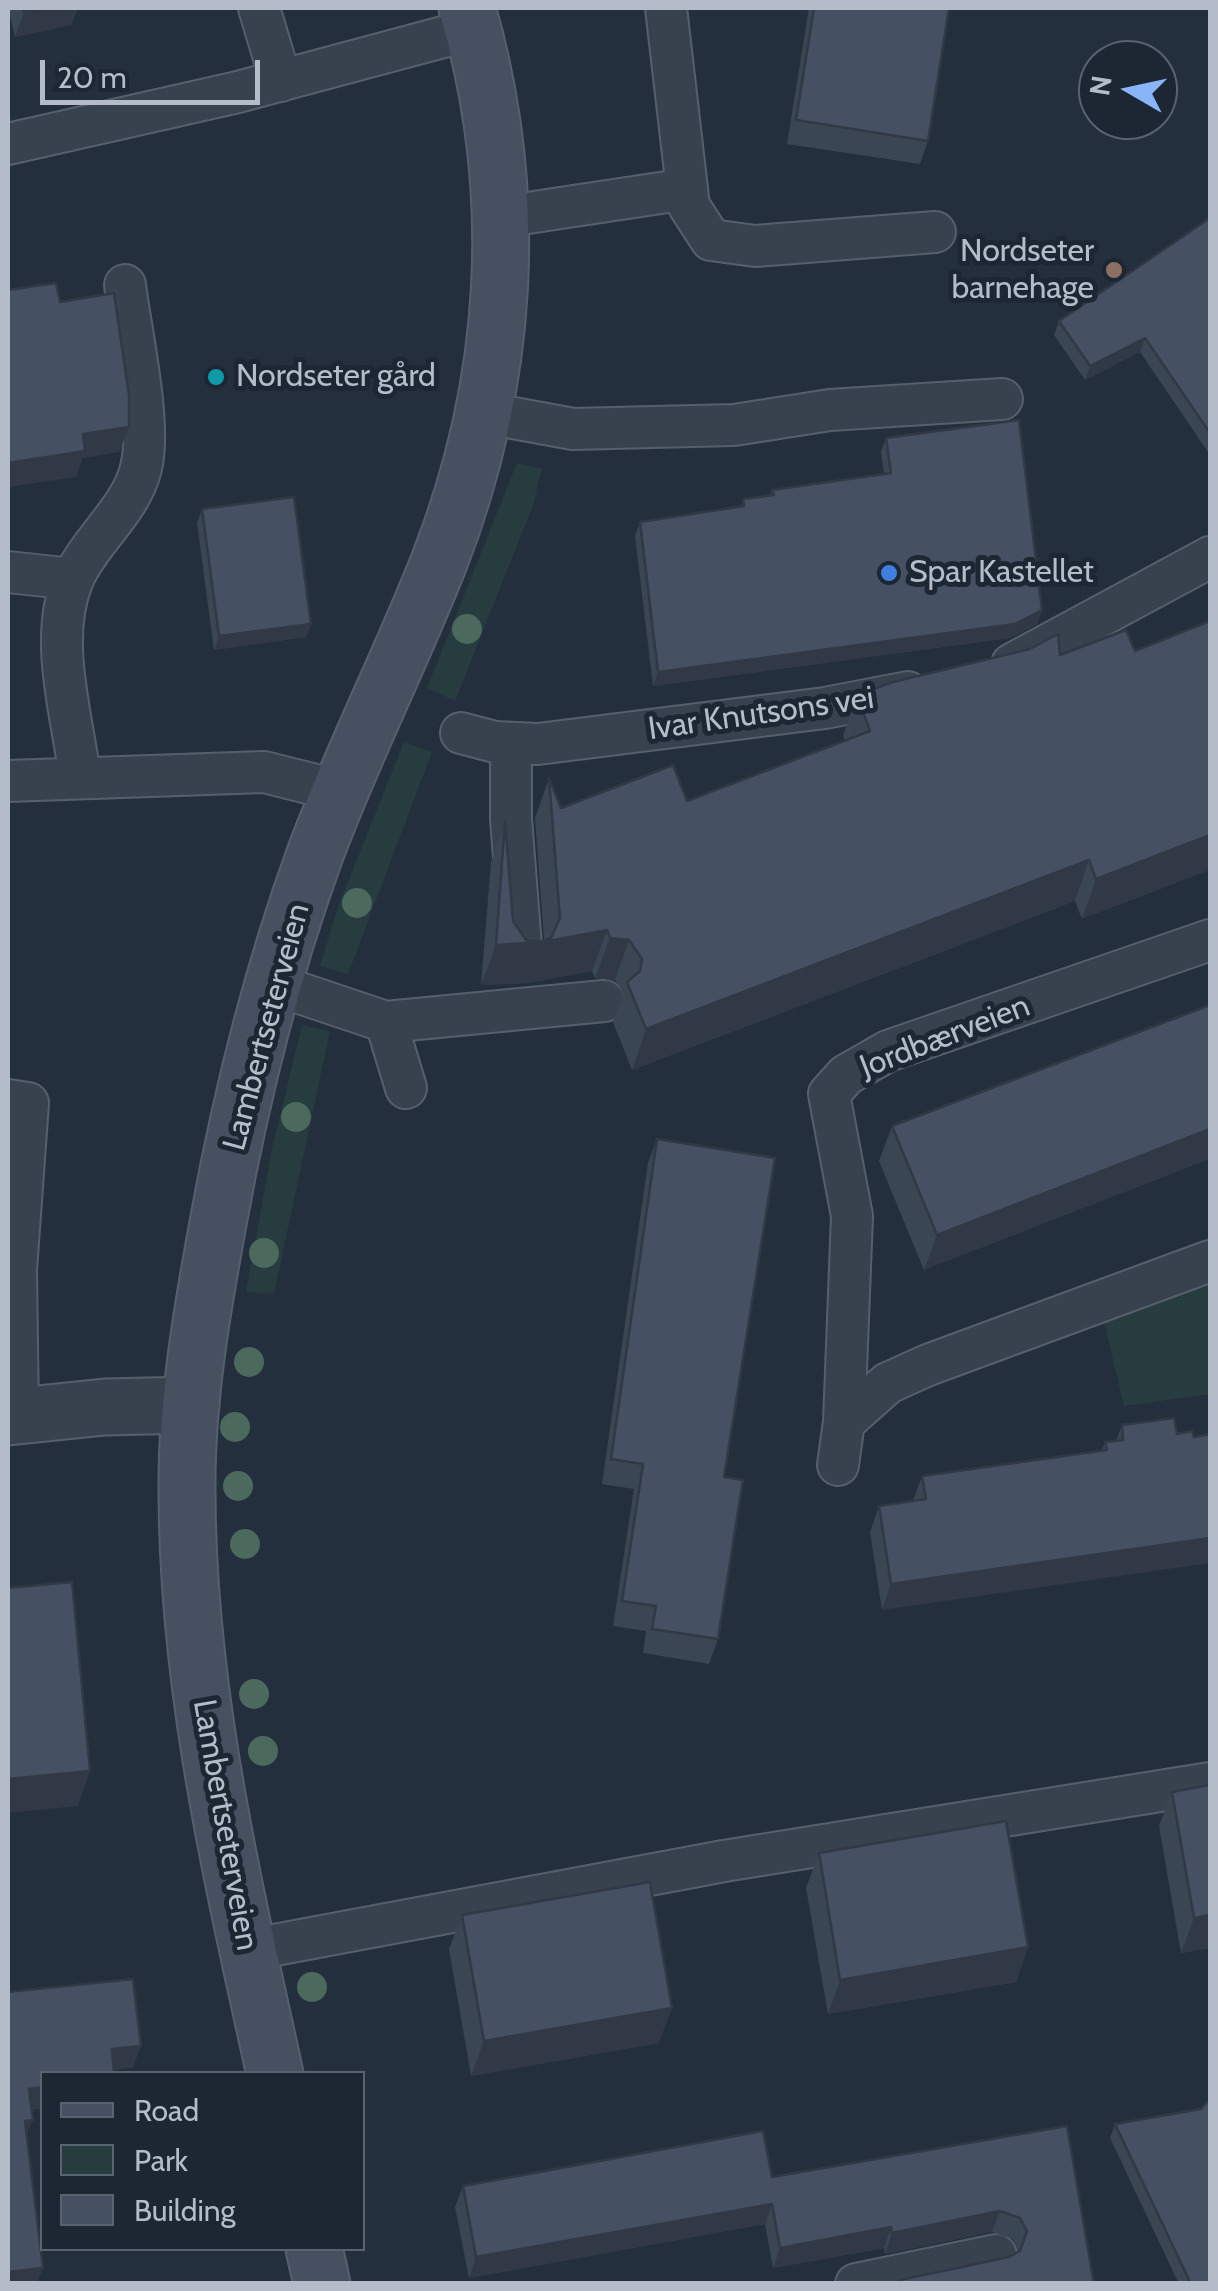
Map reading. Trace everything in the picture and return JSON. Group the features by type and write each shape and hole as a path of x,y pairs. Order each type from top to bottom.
{"main road":[{"name":"Lambertseterveien","path":"274,2071 206,1744 194,1635 187,1484 191,1405 220,1214 274,984 340,791 439,562 486,413 500,319 501,217 495,130 470,18"},
{"path":"315,2251 322,2284"}],"street":[{"path":"13,1417 105,1407 191,1405"}],"lane":[{"path":"259,8 281,81"},
{"path":"666,8 690,206 711,240 755,246 935,232"},
{"path":"8,144 281,81 470,18"},
{"path":"501,217 687,188"},
{"path":"80,777 62,645 73,579 141,471 144,443 125,285"},
{"path":"486,413 572,429 734,425 830,410 1002,399"},
{"name":"Ivar Knutsons vei","path":"462,733 512,744 825,708 958,680 1010,666 1210,557"},
{"path":"8,572 73,579"},
{"path":"512,744 511,819 522,958"},
{"path":"8,781 264,772 340,791"},
{"name":"Jordbærveien","path":"838,1464 844,1422 852,1216 829,1094 846,1075 888,1051 1210,940"},
{"path":"274,984 386,1022 604,1002"},
{"path":"386,1022 406,1088"},
{"path":"8,1100 28,1104 16,1270 13,1417"},
{"path":"844,1422 888,1383 928,1365 1210,1261"},
{"path":"248,1950 724,1861 1210,1784"},
{"path":"856,2284 996,2255"}],"green space":[{"path":"517,463 542,469 532,508 455,701 427,688"},
{"path":"404,742 432,752 348,974 320,966 338,907"},
{"path":"302,1025 330,1031 274,1294 246,1292 272,1149"},
{"path":"1210,1280 1210,1394 1124,1406 1104,1322"}],"building":[{"path":"814,8 949,8 928,141 796,120"},
{"path":"1210,218 1210,433 1145,338 1090,366 1059,321"},
{"path":"56,283 60,302 114,293 129,395 129,427 83,434 85,451 8,463 8,290"},
{"path":"1019,420 1042,610 1015,624 658,672 640,522 744,506 743,499 774,495 772,490 891,473 886,438"},
{"path":"294,497 311,624 219,636 202,509"},
{"path":"1210,621 1210,835 1096,879 1089,860 646,1029 627,982 640,971 642,959 629,940 610,938 607,930 543,942 496,945 505,821 513,921 526,940 540,942 551,938 560,918 549,778 561,808 673,765 687,801 870,731 857,695 893,682 1030,649 1058,634 1060,655 1126,630 1135,651"},
{"path":"1210,1005 1210,1129 937,1235 892,1126"},
{"path":"657,1139 775,1158 724,1477 743,1480 718,1639 652,1629 656,1606 622,1601 643,1464 611,1459"},
{"path":"1174,1418 1177,1434 1210,1434 1210,1538 891,1584 879,1506 926,1499 922,1476 1107,1450 1105,1442 1123,1440 1122,1425"},
{"path":"72,1582 90,1771 8,1779 8,1588"},
{"path":"1210,1785 1210,1915 1194,1918 1172,1792"},
{"path":"1006,1821 1028,1947 840,1980 819,1853"},
{"path":"650,1882 672,2008 484,2041 462,1915"},
{"path":"133,1979 141,2046 112,2049 114,2071 40,2071 40,2087 29,2089 33,2120 25,2121 43,2268 8,2272 8,1992"},
{"path":"1210,2099 1210,2284 1191,2284 1115,2124 1201,2109"},
{"path":"1067,2126 1094,2284 901,2284 900,2280 1009,2257 1020,2251 1027,2231 1020,2218 1000,2211 892,2233 891,2227 780,2248 772,2204 476,2257 463,2186 763,2131 772,2177"}],"place":[{"name":"Nordseter barnehage","path":"1114,270"},
{"name":"Nordseter gård","path":"216,377"},
{"name":"Spar Kastellet","path":"889,573"}]}
